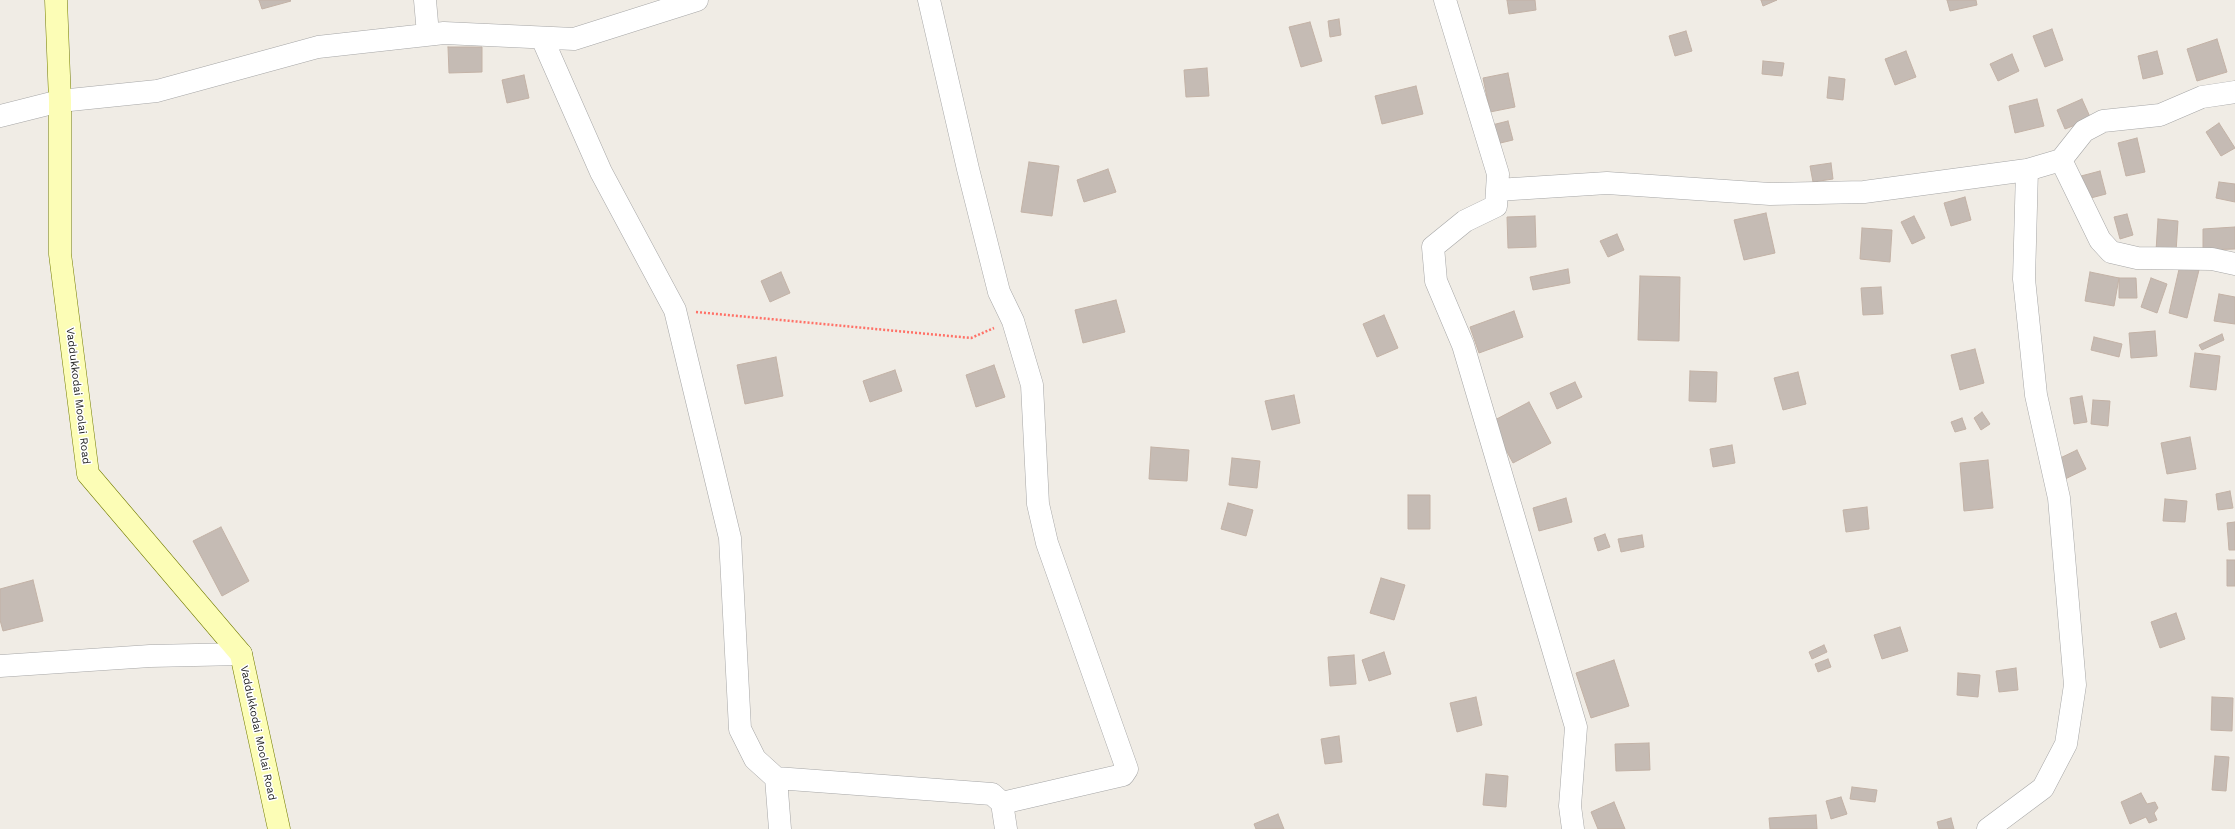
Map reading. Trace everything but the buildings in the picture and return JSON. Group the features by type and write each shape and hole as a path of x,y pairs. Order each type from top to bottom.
{"street":[{"name":"Vaddukkodai Moolai Road","path":"56,0 60,101 60,254 88,474 241,654 279,829"},
{"path":"425,0 428,34"},
{"path":"0,116 60,101 157,91 318,47 444,32 574,39 697,0"},
{"path":"929,0 968,169 999,292 1012,321 1032,385 1038,504 1047,543 1127,769 1123,774 1002,803"},
{"path":"1445,0 1498,174 1496,206 1466,221 1433,247 1436,281 1463,345 1576,726 1570,806 1573,829"},
{"path":"542,38 601,172 675,310 730,538 740,729 754,759 776,778 992,794 1002,803 1006,829"},
{"path":"1497,190 1607,183 1770,194 1864,192 2027,170 2061,160 2084,131 2104,121 2160,115 2202,97 2235,92"},
{"path":"2061,160 2100,240 2110,252 2137,258 2212,259 2235,264"},
{"path":"1988,829 2044,788 2066,744 2075,685 2059,498 2036,395 2024,279 2027,170"},
{"path":"0,666 150,656 241,654"},
{"path":"776,778 780,829"}],"path":[{"path":"675,310 971,338 1012,321"}]}
